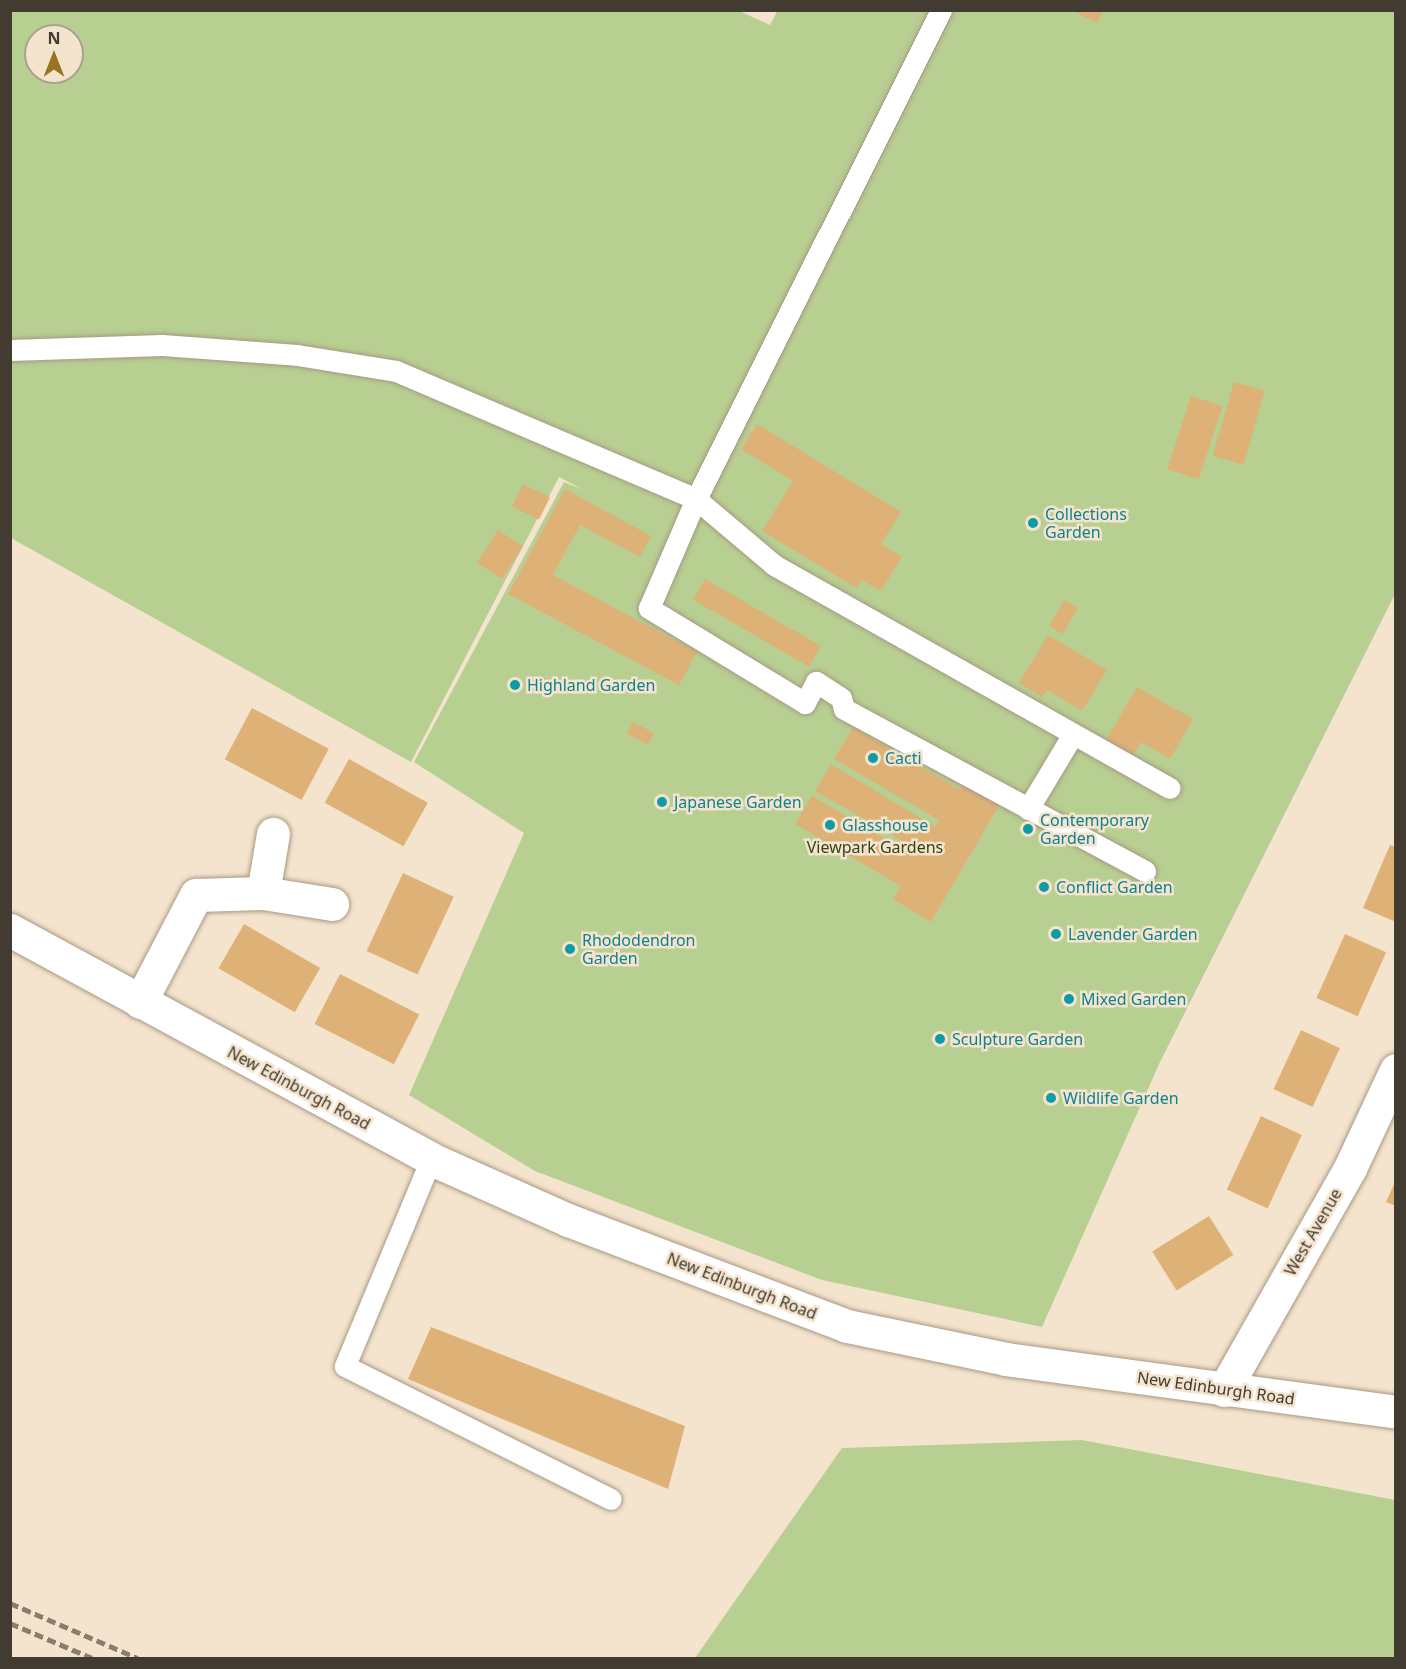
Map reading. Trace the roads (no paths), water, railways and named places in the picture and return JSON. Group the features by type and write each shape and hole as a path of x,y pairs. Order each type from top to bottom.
{"main road":[{"path":"263,892 273,834"},
{"path":"140,1002 196,895 263,892 332,903"},
{"name":"New Edinburgh Road","path":"10,930 431,1159 568,1220 847,1326 1006,1359 1395,1412"},
{"name":"West Avenue","path":"1224,1390 1350,1167 1395,1070"}],"lane":[{"path":"941,10 696,499 649,608 805,703 816,682 841,698 844,709 1145,871"},
{"path":"10,350 162,345 297,355 396,371 696,499 774,565 1169,788"},
{"path":"1028,808 1073,734"},
{"path":"431,1159 345,1366 610,1499"}],"railway":[{"path":"10,1603 138,1658"},
{"path":"10,1623 92,1658"}],"place":[{"name":"Collections Garden","path":"1033,523"},
{"name":"Highland Garden","path":"515,685"},
{"name":"Cacti","path":"873,758"},
{"name":"Japanese Garden","path":"662,802"},
{"name":"Glasshouse","path":"830,825"},
{"name":"Contemporary Garden","path":"1028,829"},
{"name":"Conflict Garden","path":"1044,887"},
{"name":"Lavender Garden","path":"1056,934"},
{"name":"Rhododendron Garden","path":"570,949"},
{"name":"Mixed Garden","path":"1069,999"},
{"name":"Sculpture Garden","path":"940,1039"},
{"name":"Wildlife Garden","path":"1051,1098"}],"park label":[{"name":"Viewpark Gardens","path":"875,847"}]}
